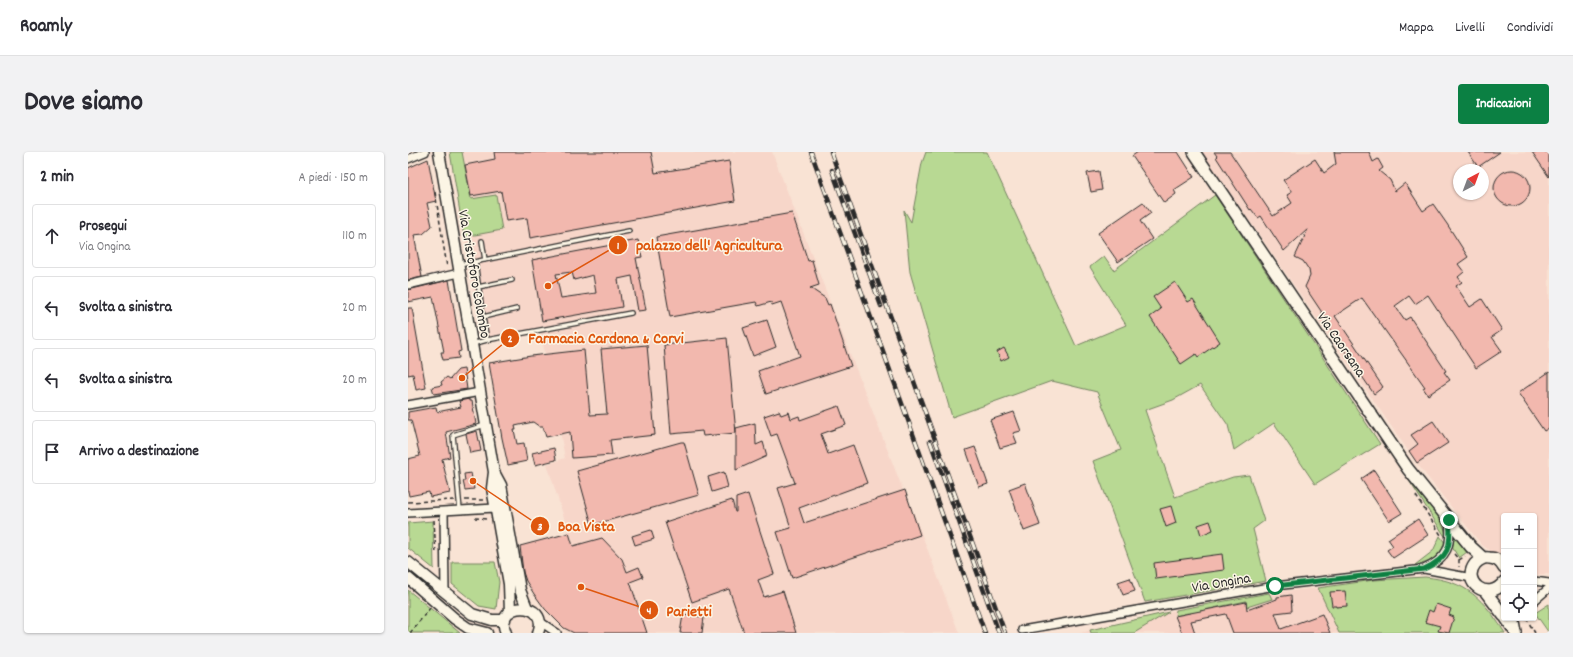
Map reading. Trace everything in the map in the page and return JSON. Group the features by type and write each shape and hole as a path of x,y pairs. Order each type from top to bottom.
{"main road":[{"name":"Via Cristoforo Colombo","path":"439,152 494,472 500,485 520,590 527,608 537,615 539,621"},
{"name":"Via Caorsana","path":"1194,152 1408,469 1449,520 1470,550 1483,558"},
{"name":"Via Cristoforo Colombo","path":"494,472 492,488 508,578 508,616 504,625 506,633"},
{"path":"1470,550 1475,558 1472,575 1476,585 1485,591 1511,623"},
{"path":"1472,575 1478,561 1483,558 1494,558 1501,564"},
{"path":"408,562 477,616 492,620 508,616 515,609 527,608"},
{"path":"408,578 455,619 468,628 487,633"},
{"path":"1485,591 1501,586"},
{"path":"538,633 539,621"}],"street":[{"path":"408,159 425,152"},
{"path":"408,285 459,269"},
{"path":"408,405 480,392"},
{"path":"408,512 495,508"},
{"path":"444,511 445,592"},
{"path":"1424,569 1435,564 1443,557 1448,549 1451,536 1449,520"},
{"name":"Via Ongina","path":"1022,630 1275,586 1424,569 1472,575"},
{"path":"1537,581 1549,583"},
{"path":"1537,586 1549,587"},
{"path":"1537,598 1549,587"},
{"path":"539,621 557,633"}],"lane":[{"path":"459,269 475,262 630,231"},
{"path":"482,242 485,260"},
{"path":"475,262 486,340"},
{"path":"478,287 512,280"},
{"path":"483,317 518,309"},
{"path":"472,344 486,340 631,313"},
{"path":"460,510 453,435 486,425"}],"path":[{"path":"435,189 448,272"},
{"path":"408,502 478,500"},
{"path":"428,520 435,520 436,555"},
{"path":"1451,549 1458,560 1459,570"},
{"path":"1458,560 1470,550"},
{"path":"410,633 431,607"},
{"path":"1527,621 1535,633"}],"shaded area":[{"path":"462,152 772,152 903,490 905,490 959,633 647,633 622,559 602,538 573,546 547,464 565,458 540,328 482,338 464,237 502,229 471,199"},
{"path":"1202,152 1549,152 1549,574 1537,575 1537,513 1501,513 1501,558 1482,545 1418,465"},
{"path":"1318,588 1339,633 1080,633 1176,610 1269,593"}],"green space":[{"path":"450,152 462,152 471,199 496,195 502,230 464,237"},
{"path":"926,152 987,152 1076,346 1126,325 1090,267 1104,256 1114,270 1215,195 1380,444 1315,484 1274,423 1234,450 1228,425 1200,385 1173,400 1145,410 1175,497 1233,477 1249,475 1264,521 1253,529 1266,581 1145,602 1093,461 1121,450 1097,392 1052,381 952,417 910,272 904,210 911,222 922,163"},
{"path":"1408,479 1438,515 1445,531 1446,538"},
{"path":"433,521 434,569 408,548 408,523"},
{"path":"1453,535 1467,552 1459,558 1452,547"},
{"path":"1440,536 1445,543 1437,556 1430,561 1415,565 1433,551"},
{"path":"452,562 495,562 499,582 496,609 479,606 452,584"},
{"path":"1425,577 1440,579 1452,583 1472,594 1489,610 1505,633 1339,633 1318,588 1374,580"},
{"path":"408,590 460,633 408,633"},
{"path":"1269,593 1272,599 1247,607 1246,601 1200,611 1202,619 1188,613 1175,616 1176,610"},
{"path":"1549,604 1549,633 1537,616 1537,612"},
{"path":"1169,612 1134,633 1091,633 1090,630"}],"building":[{"path":"494,152 651,152 655,173 729,161 735,201 530,238 527,218 506,221 501,191 471,196 465,165 495,159"},
{"path":"1138,152 1178,152 1194,177 1174,190 1176,194 1164,203 1132,156"},
{"path":"1214,152 1230,152 1273,216 1292,203 1287,195 1292,192 1283,180 1315,159 1324,173 1336,164 1334,152 1369,152 1373,162 1378,159 1383,168 1379,171 1390,180 1395,191 1405,183 1423,211 1433,204 1447,224 1468,257 1458,264 1464,272 1458,277 1462,282 1456,286 1470,307 1482,299 1502,330 1492,337 1502,351 1476,368 1428,295 1415,304 1409,296 1395,306 1405,320 1410,317 1446,371 1444,372 1450,380 1428,395 1423,388 1425,387 1362,298 1335,316 1383,387 1374,394 1327,325 1329,323 1305,287 1310,276 1309,270 1303,261 1295,257 1308,229 1284,251 1261,216 1258,218 1251,209 1250,210"},
{"path":"1468,152 1500,152 1482,164 1476,164"},
{"path":"1532,152 1549,152 1549,177"},
{"path":"428,159 436,201 427,203 432,226 423,234 414,235 422,277 408,280 408,168"},
{"path":"1509,170 1515,170 1525,175 1530,188 1525,201 1515,206 1509,206 1499,201 1494,191 1494,185 1499,175"},
{"path":"1099,171 1102,190 1091,192 1087,173"},
{"path":"1143,202 1151,213 1140,221 1152,239 1118,262 1098,233"},
{"path":"792,213 808,261 812,260 819,285 810,288 825,298 828,305 830,304 851,366 766,394 758,371 800,356 781,302 772,305 771,302 758,306 756,302 670,317 656,237"},
{"path":"638,240 642,257 636,258 646,310 638,311 632,276 618,279 622,307 542,321 532,260","holes":["572,272 574,280 593,275 596,293 561,298 556,274"]},
{"path":"449,280 461,351 458,352 459,358 443,360 441,352 444,352 433,297 408,302 408,290"},
{"path":"1175,282 1188,302 1193,299 1220,342 1198,357 1196,354 1181,364 1150,317 1161,309 1153,297"},
{"path":"408,308 412,308 426,388 416,390 413,374 408,375"},
{"path":"767,320 776,347 753,356 743,328"},
{"path":"727,338 736,433 703,436 702,431 671,434 664,345"},
{"path":"647,345 655,435 610,440 612,455 572,458 570,432 546,437 543,427 540,427 533,422 515,426 516,430 514,430 517,444 524,443 527,461 508,465 489,363 531,356 584,350 590,415 607,414 601,349"},
{"path":"1004,348 1009,357 1001,361 997,352"},
{"path":"464,369 467,389 434,394 432,387 442,385 441,382 447,377 450,379 458,370"},
{"path":"1549,372 1549,428 1544,431 1518,393"},
{"path":"469,399 469,401 472,401 476,424 446,432 450,457 442,459 450,493 430,497 429,492 409,496 408,459 420,456 411,420 408,420 408,412 436,407 437,412 461,407 459,401"},
{"path":"839,406 846,425 821,434 828,454 853,445 867,483 799,508 804,523 905,490 920,535 792,578 777,532 791,528 778,488 795,483 777,434 771,436 764,416 779,411 781,415 789,412 791,419 799,416 800,420"},
{"path":"1014,412 1021,431 1013,433 1017,443 1000,448 990,420"},
{"path":"1433,421 1448,443 1417,463 1409,451 1418,444 1411,435"},
{"path":"755,423 756,445 763,442 767,456 736,470 736,428"},
{"path":"477,431 481,451 470,453 466,434"},
{"path":"684,442 699,495 592,525 577,471"},
{"path":"975,447 988,484 979,487 966,450"},
{"path":"554,448 556,460 535,465 532,453"},
{"path":"1374,470 1402,513 1389,521 1361,479"},
{"path":"724,472 728,487 712,492 708,477"},
{"path":"471,473 474,489 465,490 463,481 465,481 464,474"},
{"path":"1025,483 1040,525 1024,531 1009,489"},
{"path":"748,494 774,574 758,580 764,597 783,591 796,633 744,633 729,589 692,602 665,522 732,500 736,512 736,498"},
{"path":"1171,506 1176,523 1166,527 1160,509"},
{"path":"1418,519 1428,535 1393,558 1387,550 1393,546 1388,539"},
{"path":"1210,521 1213,530 1201,535 1198,525"},
{"path":"651,530 654,539 635,545 632,536"},
{"path":"569,533 573,546 602,538 622,559 627,572 639,567 643,577 630,582 647,633 574,633 564,628 545,609 526,581 523,572 520,546"},
{"path":"1222,554 1224,570 1156,579 1154,563"},
{"path":"1130,578 1135,591 1123,595 1118,582"},
{"path":"1345,591 1347,606 1332,606 1330,592"},
{"path":"1291,595 1292,611 1275,613 1281,629 1322,614 1330,633 1233,633 1226,614 1191,621 1195,633 1182,633 1175,616 1246,602 1247,610 1277,599 1277,597"},
{"path":"1436,604 1451,609 1449,615 1454,617 1449,633 1438,631 1440,626 1425,622 1429,610 1433,612"},
{"path":"683,615 704,617 702,633 680,633"}],"railway":[{"path":"811,152 985,633"},
{"path":"831,152 1005,633"},
{"path":"832,170 881,306"},
{"path":"930,441 999,633"}],"place":[{"name":"palazzo dell' Agricultura","path":"548,286"},
{"name":"Farmacia Cardona & Corvi","path":"462,378"},
{"name":"Boa Vista","path":"473,481"},
{"name":"Parietti","path":"581,587"}],"route":[{"path":"1275,586 1314,580 1424,569 1435,564 1443,557 1448,549 1451,536 1449,520"}]}
